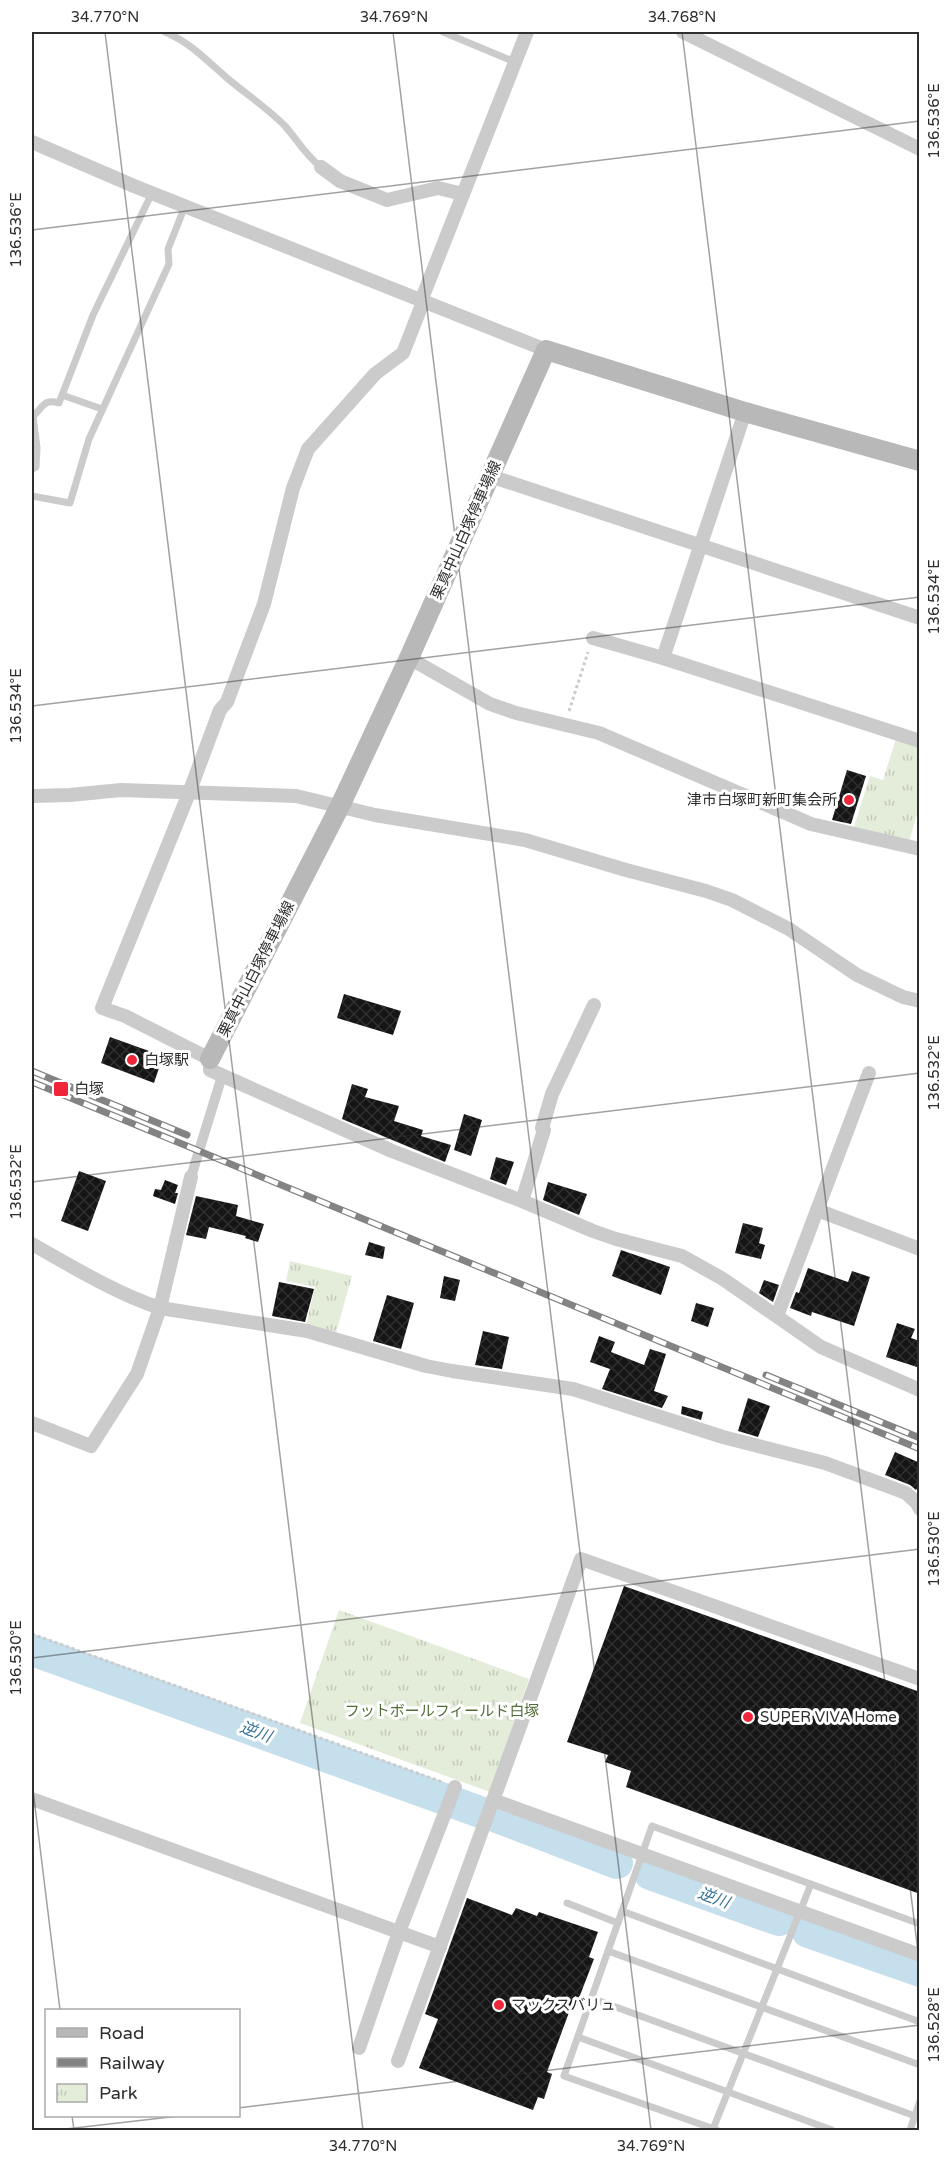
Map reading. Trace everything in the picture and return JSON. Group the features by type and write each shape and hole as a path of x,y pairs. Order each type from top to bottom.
{"main road":[{"path":"546,350 745,412 920,461"},
{"name":"栗真中山白塚停車場線","path":"210,1059 340,806 409,658 546,350"}],"street":[{"path":"527,32 403,353 375,374 308,448 293,488 264,604 227,702 220,710 189,794 102,1008 125,1016 210,1059 210,1070 222,1076 392,1151 616,1239 682,1256 723,1279 821,1347 920,1389"},
{"path":"683,32 920,149"},
{"path":"32,142 152,193 546,350"},
{"path":"321,167 340,181 387,200 438,188 463,194"},
{"path":"663,658 745,412"},
{"path":"490,476 920,618"},
{"path":"593,638 663,658 920,741"},
{"path":"409,658 490,704 516,713 599,733 811,824 920,849"},
{"path":"32,796 121,790 296,796 375,815 525,840 732,900 776,921 866,979 903,997 920,1001"},
{"path":"522,1201 544,1130 542,1128 552,1094 594,1005"},
{"path":"777,1316 869,1073"},
{"path":"32,1423 91,1446 137,1374 160,1308 191,1177 222,1076"},
{"path":"817,1210 920,1250"},
{"path":"32,1244 160,1308 307,1331 426,1366 573,1389 723,1437 825,1463 906,1493 920,1509"},
{"path":"398,2061 581,1559 920,1679"},
{"path":"359,2048 399,1932 454,1788"},
{"path":"32,1799 440,1947"},
{"path":"493,1800 920,1955"}],"lane":[{"path":"165,32 183,39 284,125 298,145 321,167"},
{"path":"443,32 515,62"},
{"path":"32,469 36,467 37,448 32,417 46,402 59,403 93,315 152,193"},
{"path":"32,496 70,503 89,439 169,264 168,249 185,206"},
{"path":"62,395 102,409"},
{"path":"811,1884 715,2130 702,2128 564,2076 652,1826 811,1884 920,1924"},
{"path":"567,1903 618,1923"},
{"path":"622,1911 920,2022"},
{"path":"608,1951 920,2066"},
{"path":"591,1998 915,2116"},
{"path":"578,2037 832,2130"},
{"path":"910,2130 920,2101"}],"path":[{"path":"565,724 593,638"},
{"path":"32,1634 454,1788"}],"green space":[{"path":"896,739 919,747 919,807 909,842 853,830 870,776 883,780"},
{"path":"290,1261 352,1276 336,1333 306,1326 315,1287 286,1281"},
{"name":"フットボールフィールド白塚","path":"339,1610 529,1679 490,1792 300,1723"}],"building":[{"name":"津市白塚町新町集会所","path":"847,770 866,776 851,824 832,820"},
{"path":"344,994 401,1011 393,1035 337,1018"},
{"name":"白塚駅","path":"110,1037 163,1056 154,1083 101,1063"},
{"path":"352,1084 368,1089 365,1097 399,1106 394,1121 423,1130 421,1136 451,1145 445,1162 342,1119"},
{"path":"464,1114 482,1120 471,1156 454,1150"},
{"path":"496,1157 514,1162 506,1185 490,1179"},
{"path":"79,1171 106,1181 88,1231 61,1221"},
{"path":"165,1180 178,1185 175,1204 153,1196 155,1189 161,1190"},
{"path":"548,1182 587,1194 579,1215 543,1200"},
{"path":"196,1196 238,1205 236,1216 264,1224 258,1242 245,1238 246,1236 209,1227 206,1239 186,1235"},
{"path":"743,1223 763,1228 759,1243 765,1245 761,1259 735,1253"},
{"path":"369,1242 385,1247 383,1259 365,1255"},
{"path":"621,1250 670,1267 661,1295 612,1276"},
{"path":"808,1268 848,1282 852,1271 870,1277 854,1326 812,1312 811,1316 790,1308 796,1292 799,1293"},
{"path":"444,1276 460,1280 455,1301 440,1298"},
{"path":"764,1280 779,1285 773,1302 759,1293"},
{"path":"279,1282 314,1289 305,1322 272,1316"},
{"path":"387,1295 414,1303 401,1349 373,1341"},
{"path":"696,1303 714,1308 708,1327 691,1321"},
{"path":"897,1323 915,1329 911,1338 920,1341 920,1368 886,1357"},
{"path":"483,1331 509,1337 502,1369 475,1365"},
{"path":"599,1336 615,1342 611,1352 644,1365 650,1349 666,1354 654,1391 668,1396 662,1408 602,1389 610,1369 590,1362"},
{"path":"748,1398 770,1406 758,1437 738,1431"},
{"path":"682,1406 703,1412 701,1420 681,1414"},
{"path":"895,1452 920,1463 920,1483 916,1490 910,1485 885,1475"},
{"name":"SUPER VIVA Home","path":"624,1586 920,1692 920,1894 626,1787 631,1771 605,1762 608,1755 567,1742"},
{"name":"マックスバリュ","path":"467,1898 512,1915 516,1908 537,1916 539,1912 598,1932 589,1957 594,1959 579,1998 575,1996 547,2072 552,2074 544,2099 538,2097 533,2110 419,2068 438,2019 425,2014"}],"waterway":[{"name":"逆川","path":"32,1650 480,1812"},
{"name":"逆川","path":"497,1817 617,1863"},
{"name":"逆川","path":"650,1874 779,1920"},
{"name":"逆川","path":"808,1932 920,1971"}],"railway":[{"path":"32,1071 187,1135"},
{"path":"32,1082 920,1449"},
{"path":"766,1375 920,1438"}],"place":[{"name":"津市白塚町新町集会所","path":"849,800"},
{"name":"白塚駅","path":"132,1060"},
{"name":"白塚","path":"61,1089"},
{"name":"SUPER VIVA Home","path":"748,1717"},
{"name":"マックスバリュ","path":"499,2005"}]}
